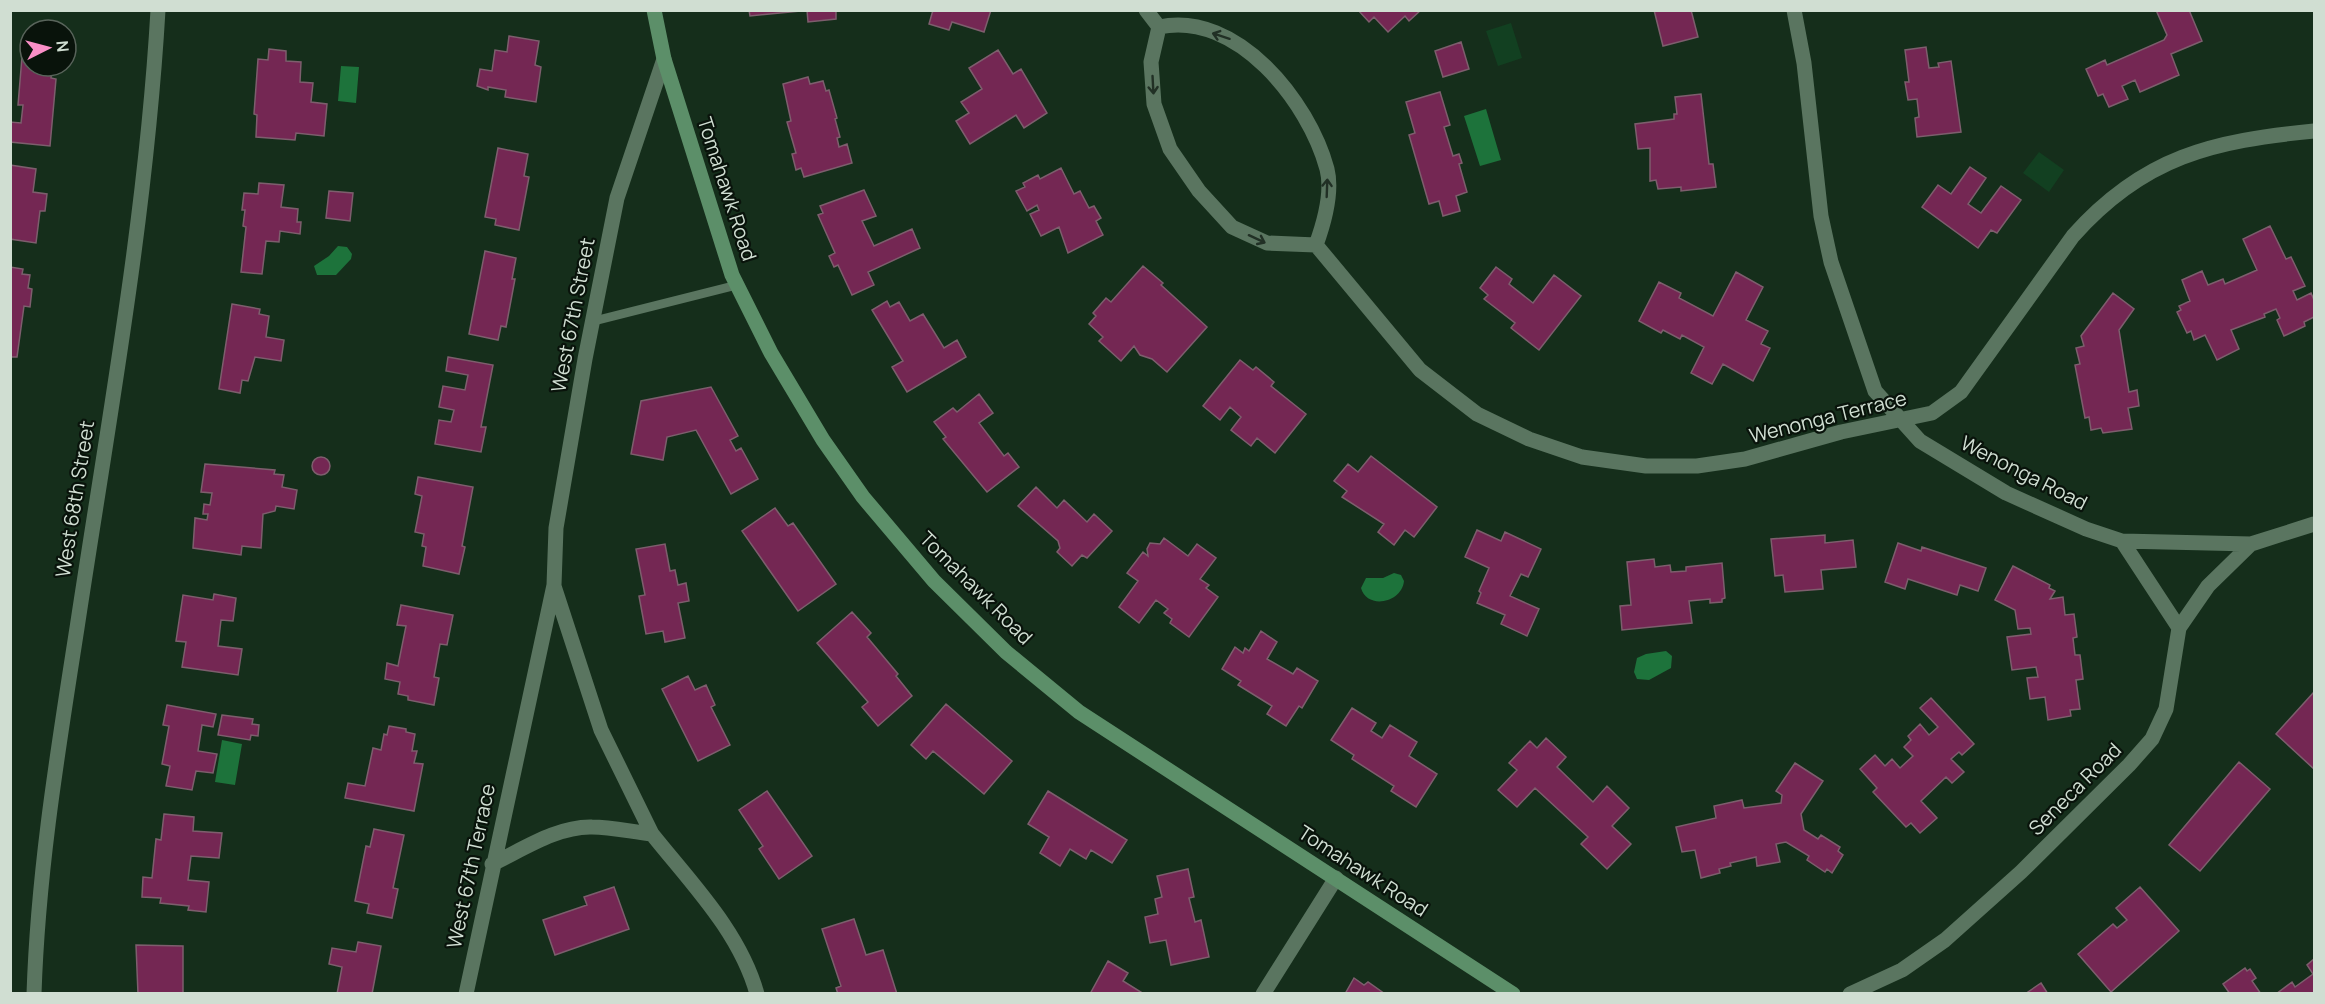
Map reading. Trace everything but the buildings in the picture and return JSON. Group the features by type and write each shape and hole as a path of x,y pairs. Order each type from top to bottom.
{"street":[{"name":"West 68th Street","path":"34,993 38,904 48,814 128,305 147,151 158,10"},
{"name":"Tomahawk Road","path":"654,10 664,59 737,285 771,353 823,440 862,497 950,597 1006,652 1079,712 1513,993"},
{"path":"1146,10 1160,27"},
{"name":"Wenonga Road","path":"1794,10 1804,63 1821,216 1831,262 1875,391 1920,441 1980,479 2086,529 2122,541 2251,544 2314,524"},
{"path":"1177,23 1230,38 1265,64 1304,112 1327,171 1326,218 1316,245 1267,243 1232,227 1198,191 1170,149 1154,104 1151,62 1160,27 1177,23"},
{"name":"West 67th Street","path":"517,747 554,585 556,528 617,198 664,59"},
{"name":"Wenonga Terrace","path":"1316,245 1420,370 1450,394 1501,427 1529,440 1582,457 1646,466 1697,466 1744,459 1841,432 1932,413 1961,392 2073,236 2092,215 2133,182 2157,168 2220,144 2314,131"},
{"path":"2122,541 2179,627 2208,586 2251,544"},
{"name":"West 67th Street","path":"554,585 601,730 652,834 704,898 737,947 758,993"},
{"name":"Seneca Road","path":"1850,993 1902,970 1945,940 2029,864 2129,765 2151,739 2166,709 2179,627"},
{"name":"West 67th Terrace","path":"466,993 517,747"},
{"path":"492,864 552,836 571,830 591,827 652,834"},
{"path":"1263,993 1336,879"}],"lane":[{"path":"594,321 737,285"}],"shaded area":[{"path":"1511,23 1522,58 1498,66 1486,31"},
{"path":"341,66 359,67 356,103 338,101"},
{"path":"1486,109 1501,160 1480,166 1464,116"},
{"path":"2039,152 2064,170 2049,192 2023,173"},
{"path":"338,246 347,247 352,254 351,259 336,275 317,275 314,266 329,256"},
{"path":"1394,573 1401,575 1404,581 1402,589 1391,599 1377,601 1364,595 1361,588 1366,578 1383,578"},
{"path":"1666,651 1672,656 1671,668 1649,680 1637,679 1634,672 1637,658"},
{"path":"222,740 242,744 235,785 215,782"}]}
